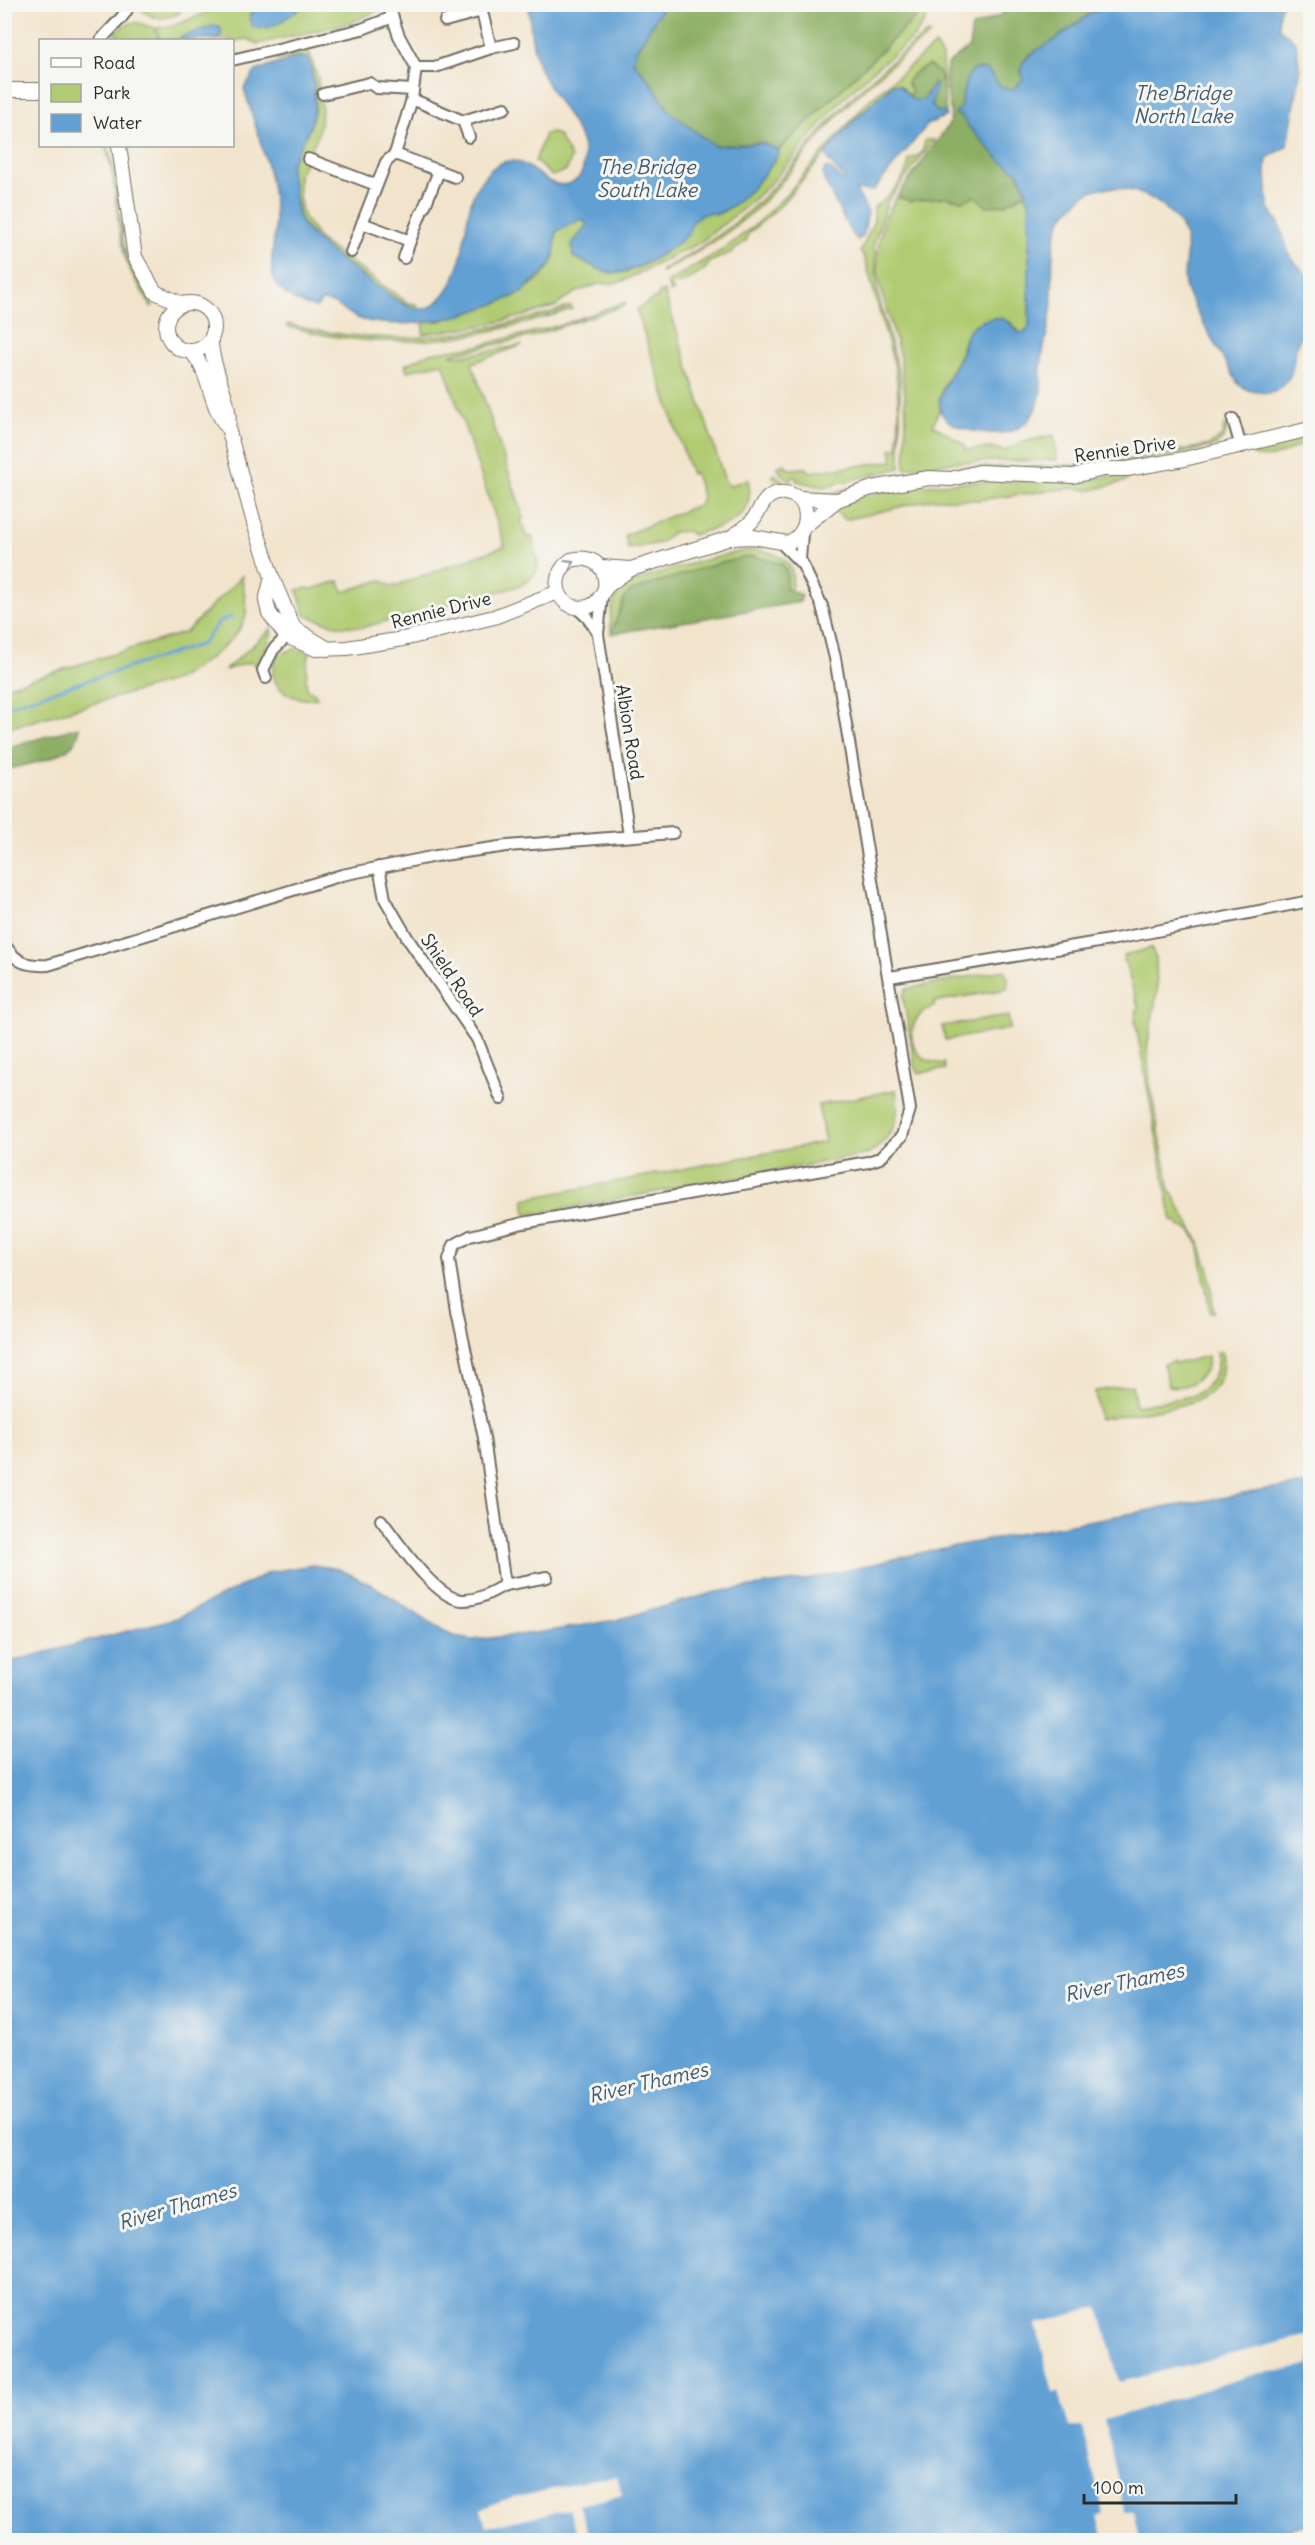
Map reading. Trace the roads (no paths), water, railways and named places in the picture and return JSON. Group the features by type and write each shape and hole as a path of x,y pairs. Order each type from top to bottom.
{"street":[{"path":"103,39 113,24 127,12 129,4"},
{"path":"351,252 386,162 395,154 413,95 416,67 399,36 388,4"},
{"path":"445,21 481,8 491,48"},
{"path":"234,60 362,30 393,17"},
{"path":"416,67 435,67 491,48 514,43"},
{"path":"323,94 369,83 377,88 413,95 464,121 505,108"},
{"path":"4,90 38,92"},
{"path":"464,121 469,137"},
{"path":"118,149 135,257 155,292 166,324 166,333 174,346 181,350 191,351 202,348 210,341"},
{"path":"395,154 455,177"},
{"path":"308,159 376,185"},
{"path":"404,258 439,171"},
{"path":"362,223 410,241"},
{"path":"155,292 182,304 198,304 210,314 214,328 210,341 211,356 230,417 228,428 254,523 290,632 273,650 263,670 266,678"},
{"path":"166,324 174,309 182,304"},
{"path":"191,351 202,365 220,419 228,428"},
{"path":"1233,419 1240,447"},
{"name":"Rennie Drive","path":"730,538 745,527 771,495 785,493 798,498 837,500 872,488 929,478 951,479 979,472 1073,476 1104,469 1127,469 1240,447 1311,429"},
{"path":"505,1585 484,1438 457,1311 449,1259 454,1245 470,1236 523,1222 838,1169 880,1158 892,1149 902,1136 910,1109 890,977 835,658 822,606 800,559 806,511 798,498"},
{"name":"Rennie Drive","path":"290,632 328,649 403,639 494,617 558,592 558,573 571,560 587,558 601,567 631,569 730,538 767,538 781,543 793,541 837,500"},
{"path":"757,513 759,527 767,538"},
{"path":"781,543 803,565"},
{"path":"601,567 606,581 604,593"},
{"name":"Rennie Drive","path":"575,606 590,606 631,569"},
{"path":"558,592 568,603 575,606"},
{"name":"Albion Road","path":"604,593 598,634 629,835"},
{"name":"Albion Road","path":"575,606 588,618 598,634"},
{"path":"4,944 13,957 29,966 48,965 319,882 379,867 507,846 673,833"},
{"name":"Shield Road","path":"379,867 385,899 420,957 477,1039 501,1099"},
{"path":"890,977 1140,934 1311,901"},
{"path":"381,1520 419,1569 444,1593 460,1600 481,1598 505,1585 547,1577"}],"water":[{"path":"257,4 305,5 273,26 259,29 253,27 249,19"},
{"name":"The Bridge South Lake","path":"529,5 664,5 636,50 633,61 670,112 714,146 762,143 778,150 779,154 752,188 735,204 717,214 707,213 698,217 694,220 689,234 651,261 628,271 607,272 573,257 572,244 587,225 582,219 557,231 551,264 524,292 466,314 425,322 384,323 363,320 327,301 322,301 317,307 306,305 282,291 275,282 272,268 275,222 272,188 244,88 256,71 298,57 309,59 314,89 314,108 309,128 290,169 298,213 305,228 340,260 396,299 414,308 426,308 438,301 450,287 462,255 470,205 485,176 498,164 510,161 521,163 551,182 562,185 575,181 580,176 584,156 582,144 571,120 539,67 531,32"},
{"name":"The Bridge North Lake","path":"1110,5 1282,5 1279,12 1279,28 1296,42 1300,73 1288,144 1267,158 1268,206 1280,225 1289,255 1309,278 1310,322 1297,344 1291,375 1283,386 1274,392 1251,391 1239,385 1188,294 1184,276 1186,240 1177,220 1160,204 1146,196 1117,188 1105,188 1094,190 1083,196 1070,208 1058,227 1053,251 1051,311 1041,364 1041,389 1033,414 1018,428 1002,433 974,431 956,426 945,419 940,410 940,401 968,332 980,322 995,318 1006,320 1020,333 1024,333 1029,327 1029,199 1025,194 1027,191 1019,173 1000,160 967,125 962,116 956,115 966,82 975,69 987,70 1001,87 1013,90 1023,79 1021,67 1023,62 1035,51 1053,41 1091,13"},
{"path":"212,26 220,27 222,34 218,39 181,39 183,36"},
{"path":"934,83 936,86 931,105 938,112 946,113 946,116 928,124 873,191 856,190 868,212 863,236 858,240 851,233 824,180 825,168 832,170 842,180 845,179 829,161 826,153 855,119 893,84 899,85 912,99 919,101 925,98"},
{"name":"River Thames","path":"1310,1484 1310,2524 1255,2540 5,2540 5,1663 177,1618 270,1572 312,1565 339,1569 374,1586 444,1632 473,1640 616,1620 716,1592 811,1579 924,1552 1065,1525"}],"waterway":[{"path":"4,707 202,644 220,621 232,617"}]}
